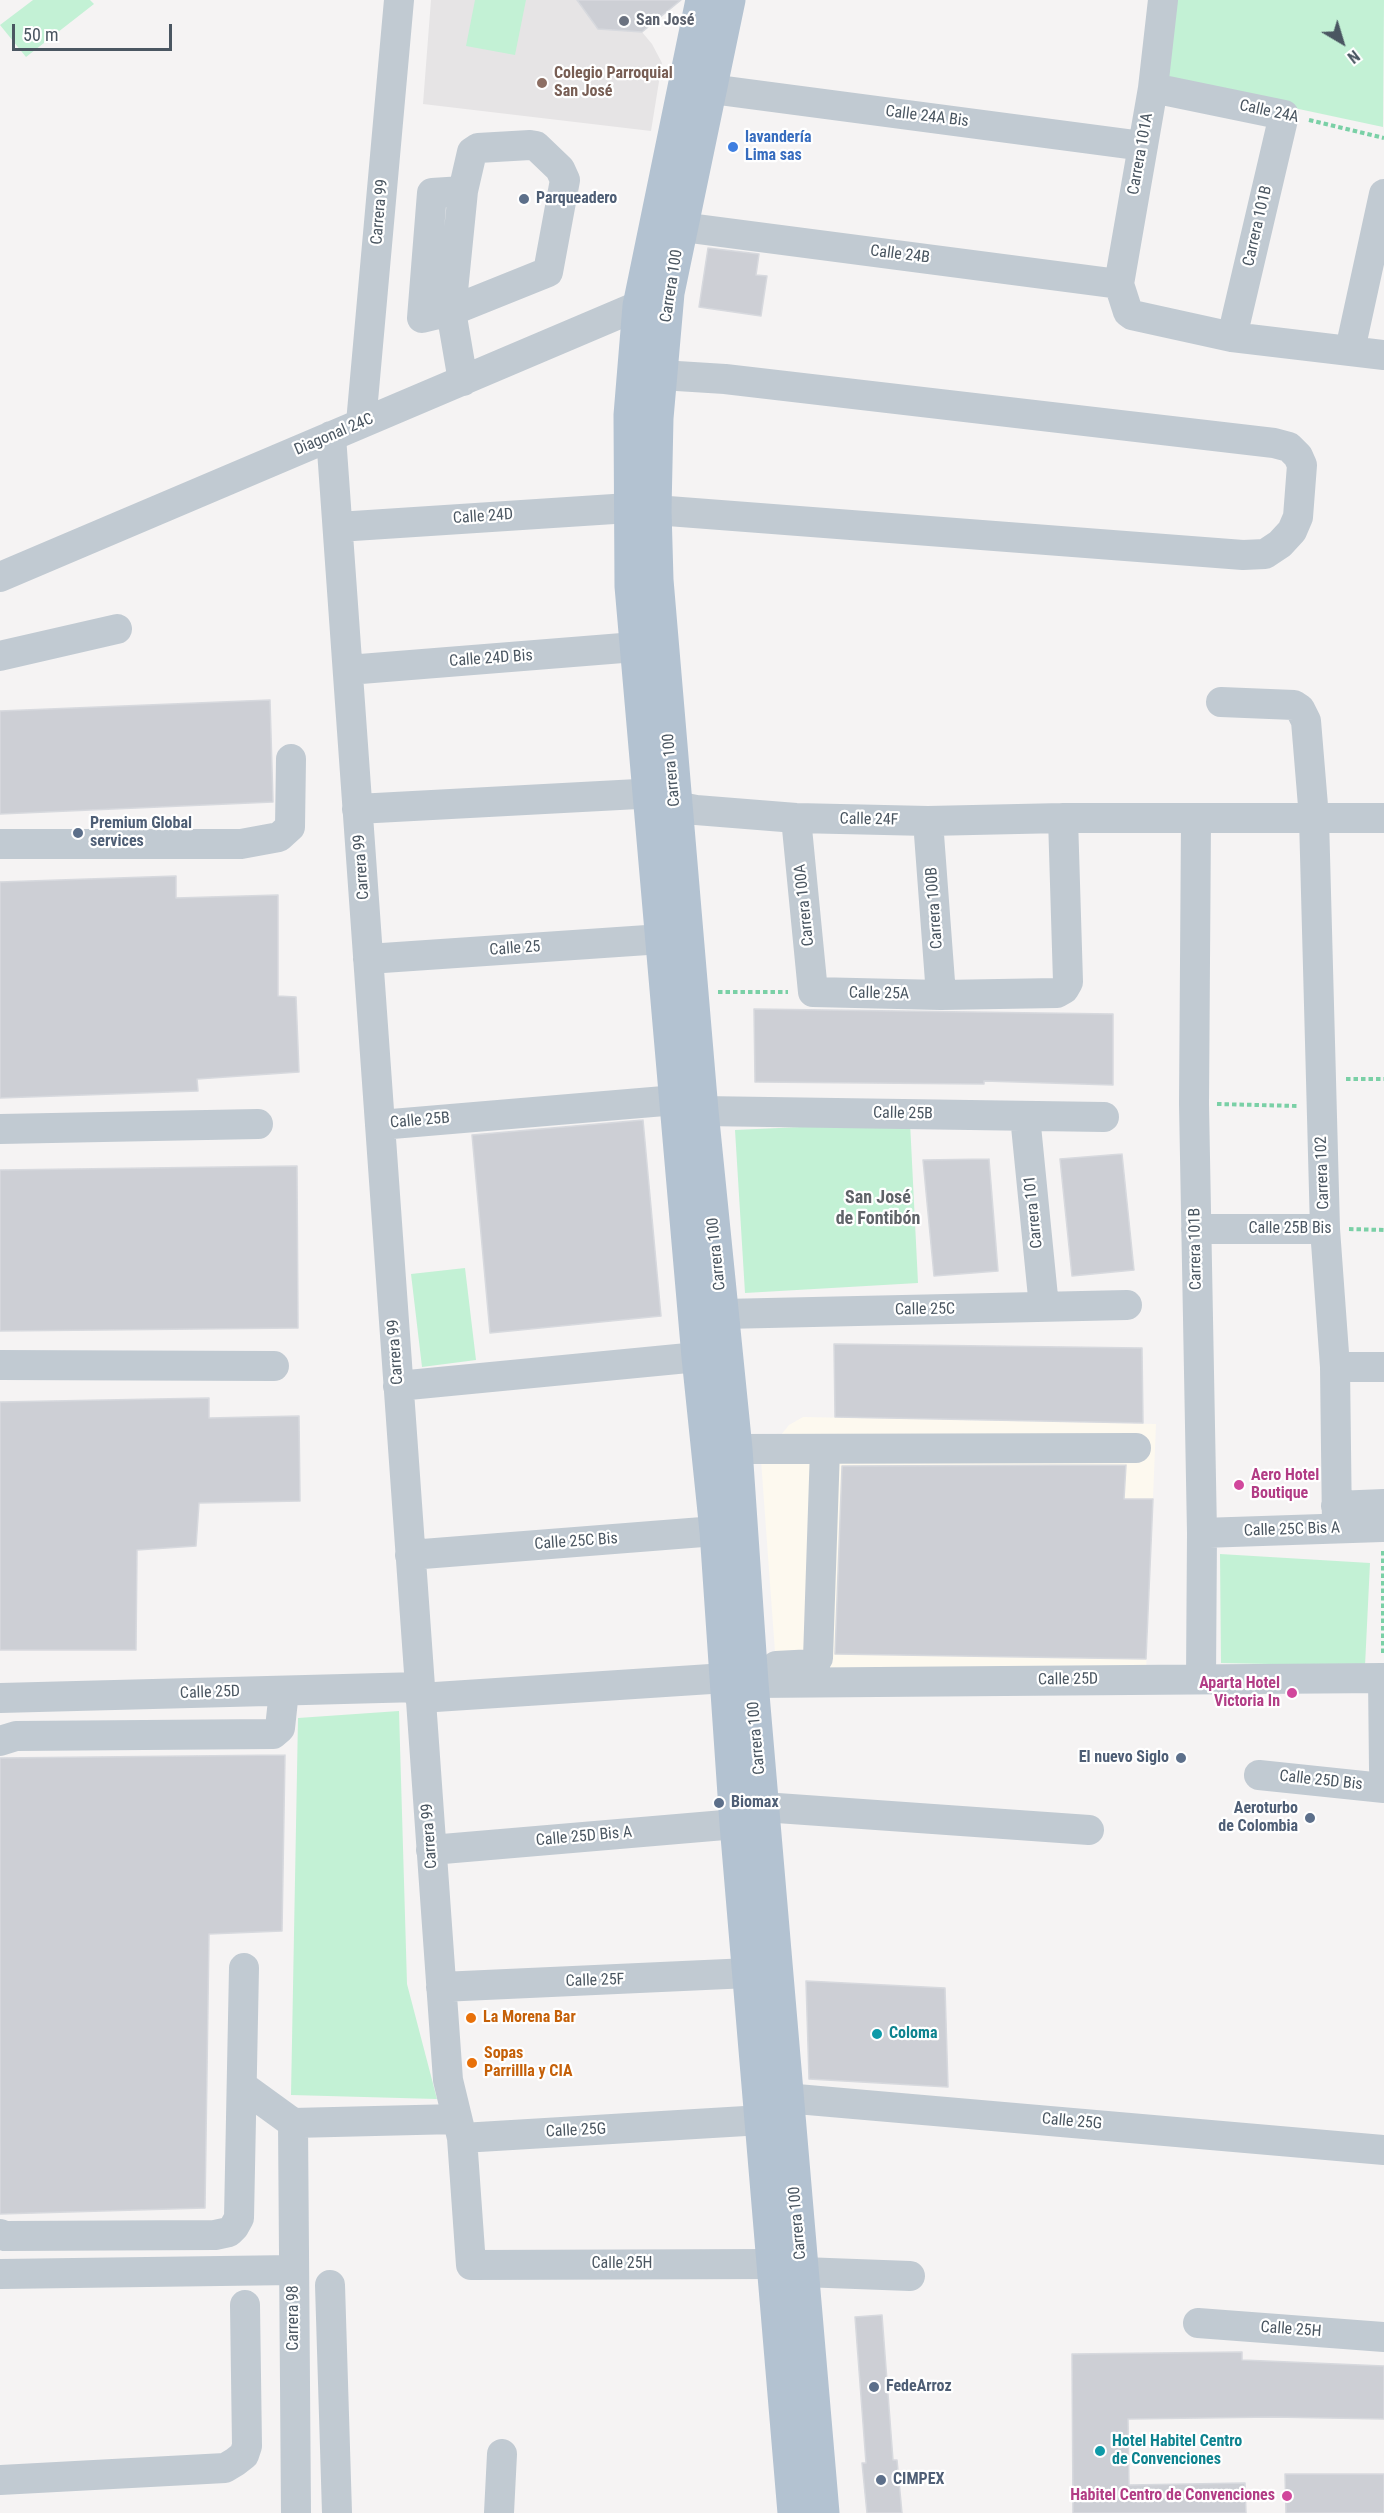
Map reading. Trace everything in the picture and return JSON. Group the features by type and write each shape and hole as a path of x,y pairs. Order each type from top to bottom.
{"main road":[{"name":"Carrera 100","path":"702,0 639,306 630,415 661,655 662,939 723,1314 736,1449 729,1530"},
{"name":"Carrera 100","path":"729,0 668,293 657,418 642,509 635,647 693,992 689,1105 698,1357 729,1530 743,1676 769,2104"},
{"name":"Carrera 100","path":"750,1816 749,1973 769,2104 788,2268 823,2513"},
{"name":"Carrera 100","path":"788,2268 794,2513"}],"street":[{"name":"Carrera 99","path":"361,423 399,0"},
{"name":"Carrera 101A","path":"1122,296 1153,88 1163,0"},
{"name":"Calle 24A","path":"1153,88 1284,115"},
{"name":"Calle 24A Bis","path":"711,89 1143,146"},
{"name":"Carrera 101B","path":"1232,337 1284,115"},
{"path":"451,311 548,272 565,180 560,170 536,146 530,144 477,148 472,152 463,191 451,311 463,381"},
{"path":"1350,350 1384,194"},
{"name":"Calle 24B","path":"682,227 1122,296 1132,315 1232,337 1384,355"},
{"name":"Diagonal 24C","path":"0,577 668,293"},
{"name":"Calle 24D","path":"338,527 642,509 1243,555 1265,554 1292,531 1298,517 1302,465 1298,456 1289,447 1274,443 725,379 661,375"},
{"name":"Carrera 99","path":"331,436 447,2080 459,2128 471,2265"},
{"path":"0,656 117,628"},
{"name":"Calle 24D Bis","path":"348,670 635,647"},
{"name":"Carrera 102","path":"1221,702 1294,705 1300,709 1306,721 1314,818 1325,1229 1335,1367 1337,1517"},
{"path":"0,844 241,844 279,837 290,827 291,759"},
{"name":"Calle 24F","path":"357,809 638,794 663,804 796,818 928,821 1063,818 1384,818"},
{"name":"Carrera 100A","path":"796,818 813,992"},
{"name":"Calle 25A","path":"813,992 941,995 1057,993 1064,989 1068,982 1063,818"},
{"name":"Carrera 101B","path":"1196,819 1194,1104 1202,1533 1201,1679"},
{"name":"Carrera 100B","path":"928,821 941,995"},
{"name":"Calle 25","path":"368,959 662,939"},
{"name":"Calle 25B","path":"380,1125 689,1105 1104,1117"},
{"name":"Carrera 101","path":"1025,1116 1044,1307"},
{"path":"0,1129 258,1124"},
{"name":"Calle 25B Bis","path":"1196,1229 1325,1229"},
{"name":"Calle 25C","path":"723,1314 1127,1305"},
{"path":"398,1386 698,1357"},
{"path":"0,1365 274,1366"},
{"path":"1335,1367 1384,1366"},
{"path":"736,1449 1136,1448"},
{"path":"743,1676 814,1664 818,1658 825,1449"},
{"name":"Calle 25C Bis A","path":"1202,1533 1337,1517 1383,1515"},
{"name":"Calle 25C Bis","path":"410,1554 729,1530"},
{"name":"Calle 25D","path":"0,1698 284,1690 420,1693 743,1676 1383,1678"},
{"path":"1383,1678 1384,1769"},
{"path":"0,1741 16,1736 273,1734 280,1728 284,1690"},
{"name":"Calle 25D Bis","path":"1259,1775 1384,1788"},
{"name":"Calle 25D Bis A","path":"431,1850 750,1816 1089,1830"},
{"path":"0,2234 5,2236 192,2235 229,2232 239,2218 244,1968"},
{"name":"Calle 25F","path":"441,1987 749,1973"},
{"path":"242,2086 292,2123"},
{"name":"Calle 25G","path":"292,2123 459,2128 769,2104 1384,2150"},
{"name":"Carrera 98","path":"292,2123 296,2513"},
{"name":"Calle 25H","path":"471,2265 788,2268 910,2276"},
{"path":"0,2274 294,2270"},
{"path":"330,2285 337,2513"},
{"path":"0,2480 225,2468 244,2456 247,2446 245,2305"},
{"name":"Calle 25H","path":"1198,2323 1384,2337"},
{"path":"499,2513 502,2454"}],"path":[{"name":"Calle 24A","path":"1284,115 1384,138"},
{"path":"693,992 813,992"},
{"path":"1194,1104 1321,1093 1384,1078"},
{"name":"Calle 25B Bis","path":"1325,1229 1384,1230"},
{"path":"1383,1515 1383,1678"}],"shaded area":[{"name":"Colegio Parroquial San José","path":"431,0 577,0 598,29 642,32 652,44 662,63 651,131 423,104"},
{"path":"803,1417 1156,1424 1146,1670 793,1672 775,1652 761,1460 789,1425"}],"green space":[{"path":"33,0 90,0 94,4 26,57 0,25"},
{"path":"475,0 526,0 515,55 466,46"},
{"path":"1169,0 1384,0 1383,127 1163,80"},
{"path":"910,1122 918,1283 745,1293 735,1130"},
{"path":"465,1268 476,1360 422,1367 411,1274"},
{"path":"1220,1554 1370,1563 1365,1666 1221,1663"},
{"path":"399,1711 407,1984 437,2099 291,2095 298,1718"}],"building":[{"name":"San José","path":"577,0 681,0 642,32 598,29"},
{"path":"708,248 759,254 756,275 767,276 761,316 699,307"},
{"path":"270,700 273,802 0,814 0,711"},
{"path":"176,876 176,898 278,895 278,996 296,997 299,1072 197,1079 198,1091 0,1098 0,882"},
{"path":"754,1009 1113,1014 1113,1085 984,1081 984,1084 755,1082"},
{"path":"643,1120 661,1316 490,1333 472,1135"},
{"path":"1122,1154 1134,1270 1072,1276 1060,1159"},
{"path":"989,1159 998,1271 934,1276 923,1160"},
{"path":"297,1166 298,1328 0,1331 0,1170"},
{"path":"834,1344 1142,1348 1143,1423 835,1417"},
{"path":"209,1398 209,1418 299,1416 300,1501 199,1503 196,1546 137,1550 136,1650 0,1650 0,1402"},
{"path":"1126,1465 1124,1499 1153,1499 1146,1659 835,1654 842,1466"},
{"path":"285,1755 282,1931 209,1934 205,2208 0,2214 0,1758"},
{"name":"Coloma","path":"806,1981 945,1988 948,2087 809,2079"},
{"name":"FedeArroz","path":"882,2315 893,2460 897,2460 902,2513 867,2513 862,2463 866,2463 855,2317"},
{"name":"Hotel Habitel Centro de Convenciones","path":"1242,2352 1242,2360 1384,2366 1384,2419 1273,2417 1128,2419 1129,2485 1245,2483 1246,2513 1073,2513 1072,2354"},
{"path":"1285,2474 1384,2474 1384,2513 1286,2513"}],"place":[{"name":"San José","path":"624,21"},
{"name":"Colegio Parroquial San José","path":"542,83"},
{"name":"lavandería Lima sas","path":"733,147"},
{"name":"Parqueadero","path":"524,199"},
{"name":"Premium Global services","path":"78,833"},
{"name":"Aero Hotel Boutique","path":"1239,1485"},
{"name":"Aparta Hotel Victoria In","path":"1292,1693"},
{"name":"El nuevo Siglo","path":"1181,1758"},
{"name":"Biomax","path":"719,1803"},
{"name":"Aeroturbo de Colombia","path":"1310,1818"},
{"name":"La Morena Bar","path":"471,2018"},
{"name":"Coloma","path":"877,2034"},
{"name":"Sopas Parrillla y CIA","path":"472,2063"},
{"name":"FedeArroz","path":"874,2387"},
{"name":"Hotel Habitel Centro de Convenciones","path":"1100,2451"},
{"name":"CIMPEX","path":"881,2480"},
{"name":"Habitel Centro de Convenciones","path":"1287,2496"}],"district":[{"name":"San José de Fontibón","path":"878,1208"}]}
